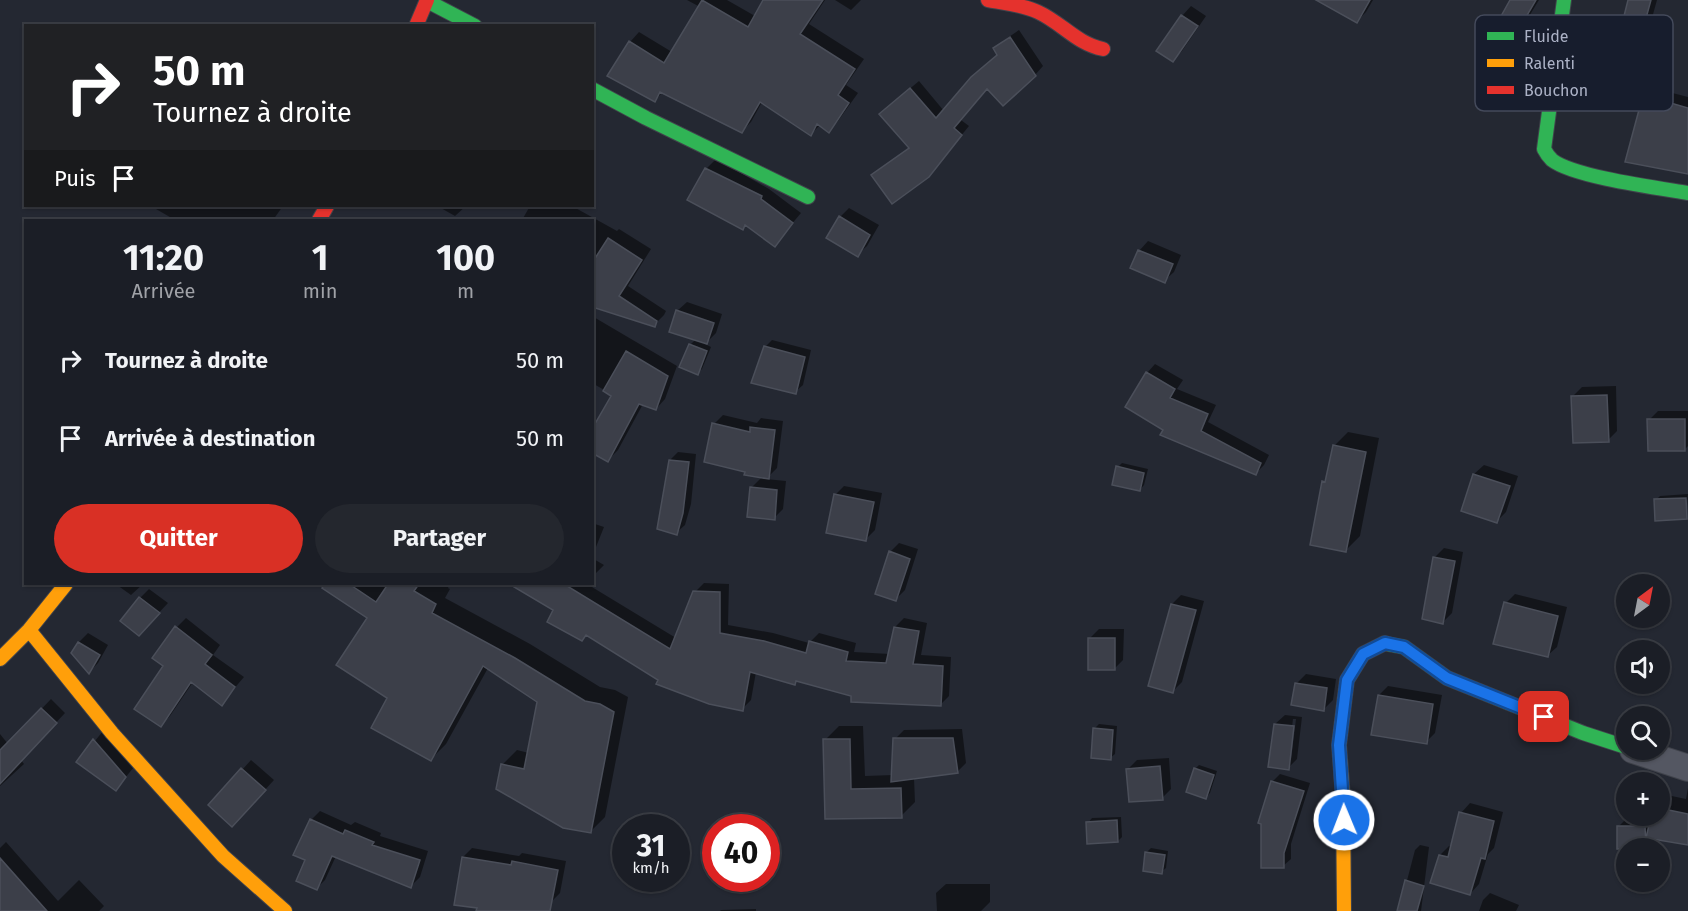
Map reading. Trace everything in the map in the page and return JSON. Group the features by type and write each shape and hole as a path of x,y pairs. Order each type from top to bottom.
{"street":[{"path":"417,24 427,0 471,24"},
{"path":"988,0 1040,12 1081,40 1103,49"},
{"path":"1562,15 1564,0"},
{"path":"594,90 808,197"},
{"path":"1549,111 1544,149 1553,161 1571,168 1632,183 1688,193"},
{"path":"0,660 29,630 65,585"},
{"path":"29,630 112,733 223,856 285,911"},
{"path":"1344,911 1343,798 1339,745 1347,680 1363,654 1385,643 1404,647 1447,678 1583,733 1616,744"},
{"path":"1664,760 1688,768"}],"building":[{"path":"702,0 748,27 763,0 823,0 800,34 855,69 838,95 849,103 829,133 817,124 811,136 760,102 742,133 660,92 655,102 607,76 629,41 664,63"},
{"path":"1316,0 1370,0 1357,23"},
{"path":"1510,0 1536,0 1527,15 1502,15"},
{"path":"1628,0 1651,0 1647,15 1624,15"},
{"path":"1181,15 1198,26 1173,62 1156,51"},
{"path":"1010,37 1036,76 1003,106 987,89 954,128 962,135 929,177 892,204 871,175 909,148 879,114 910,88 936,118 971,77 997,55 993,48"},
{"path":"1673,104 1688,108 1688,174 1625,162 1639,111 1673,111"},
{"path":"705,168 762,196 761,199 793,223 775,247 745,225 743,230 687,200"},
{"path":"839,216 870,235 858,257 826,238"},
{"path":"608,238 642,260 619,296 657,321 655,327 594,308 594,260"},
{"path":"1138,250 1173,264 1165,283 1130,268"},
{"path":"676,310 714,323 707,344 669,332"},
{"path":"689,344 707,351 698,375 679,367"},
{"path":"764,346 805,357 796,394 751,383"},
{"path":"626,351 668,376 656,410 639,404 608,462 594,454 594,426 611,396 603,391"},
{"path":"1146,372 1175,389 1170,398 1208,414 1201,431 1261,463 1256,475 1160,435 1163,430 1125,407"},
{"path":"1607,395 1609,442 1573,443 1571,396"},
{"path":"1647,419 1685,419 1685,451 1648,451"},
{"path":"712,423 750,432 750,427 775,430 769,479 744,475 745,472 704,462"},
{"path":"1333,445 1366,452 1346,552 1310,545 1322,481 1325,482"},
{"path":"669,460 689,462 683,513 677,535 657,529"},
{"path":"1116,466 1144,473 1140,491 1112,485"},
{"path":"1473,474 1510,486 1497,523 1461,511"},
{"path":"750,487 777,490 775,520 747,517"},
{"path":"834,494 874,502 866,541 826,533"},
{"path":"1686,498 1687,519 1655,521 1654,499"},
{"path":"889,551 910,559 896,601 875,594"},
{"path":"1433,557 1455,561 1443,624 1422,619"},
{"path":"324,585 350,585 376,602 387,585 418,585 414,591 436,604 432,613 515,658 585,701 600,704 614,712 591,833 563,828 496,789 501,764 524,769 537,702 483,666 431,761 371,728 387,698 336,665 367,618 322,588"},
{"path":"511,585 566,585 670,649 693,591 720,592 720,633 764,641 806,653 809,641 848,652 846,661 886,663 894,627 919,631 913,664 943,666 941,706 851,702 851,696 796,681 795,685 750,672 743,711 709,704 656,684 658,680 586,635 582,641 547,622 553,610"},
{"path":"139,597 160,613 139,636 120,621"},
{"path":"1504,602 1558,616 1548,657 1493,644"},
{"path":"1171,604 1196,610 1173,693 1148,686"},
{"path":"175,626 212,655 205,664 235,687 222,706 191,682 161,727 134,709 163,666 152,658"},
{"path":"1088,638 1115,638 1115,670 1088,670"},
{"path":"78,642 100,655 89,674 71,653"},
{"path":"1295,683 1327,688 1324,711 1291,705"},
{"path":"1378,695 1433,704 1427,744 1371,735"},
{"path":"41,708 57,723 0,784 0,750"},
{"path":"1274,724 1294,726 1289,770 1268,767"},
{"path":"1093,728 1113,730 1111,760 1091,758"},
{"path":"893,738 953,738 958,773 891,782"},
{"path":"93,739 126,777 116,791 76,762"},
{"path":"823,739 850,739 851,789 901,788 902,818 825,819"},
{"path":"1160,766 1163,800 1129,802 1126,769"},
{"path":"241,768 266,790 232,827 208,805"},
{"path":"1194,768 1214,775 1206,799 1186,792"},
{"path":"1271,781 1304,791 1284,853 1284,868 1261,868 1261,824 1258,823"},
{"path":"1670,810 1688,814 1688,845 1670,842 1670,838 1646,838 1649,826 1670,826"},
{"path":"1459,812 1494,821 1485,859 1481,858 1470,895 1430,883 1439,855 1448,857"},
{"path":"310,819 343,834 345,830 374,842 372,845 420,860 411,888 332,856 317,890 296,881 305,860 293,855"},
{"path":"1117,820 1118,842 1087,844 1086,822"},
{"path":"1617,826 1645,826 1646,838 1617,838"},
{"path":"1145,852 1165,855 1162,874 1143,871"},
{"path":"462,857 511,865 512,861 558,870 550,911 476,911 477,908 454,905"},
{"path":"0,858 47,911 0,911"},
{"path":"1405,880 1424,886 1417,911 1397,911"}],"traffic: fast":[{"path":"1562,15 1564,0"},
{"path":"427,1 471,24"},
{"path":"594,90 808,197"},
{"path":"1549,111 1544,149 1552,160 1578,172 1597,177 1688,193"},
{"path":"1388,644 1404,647 1447,678 1583,733 1616,744"}],"traffic: slow":[{"path":"0,659 29,630 65,585"},
{"path":"29,630 112,733 223,856 285,911"},
{"path":"1344,911 1343,798 1339,745 1347,680 1363,654 1385,643 1388,644"}],"traffic: jam":[{"path":"417,24 427,0"},
{"path":"988,0 1038,12 1085,43 1103,49"},
{"path":"320,219 326,207"}],"route":[{"path":"1344,820 1339,745 1347,680 1363,654 1385,643 1404,647 1447,678 1544,717"}]}
